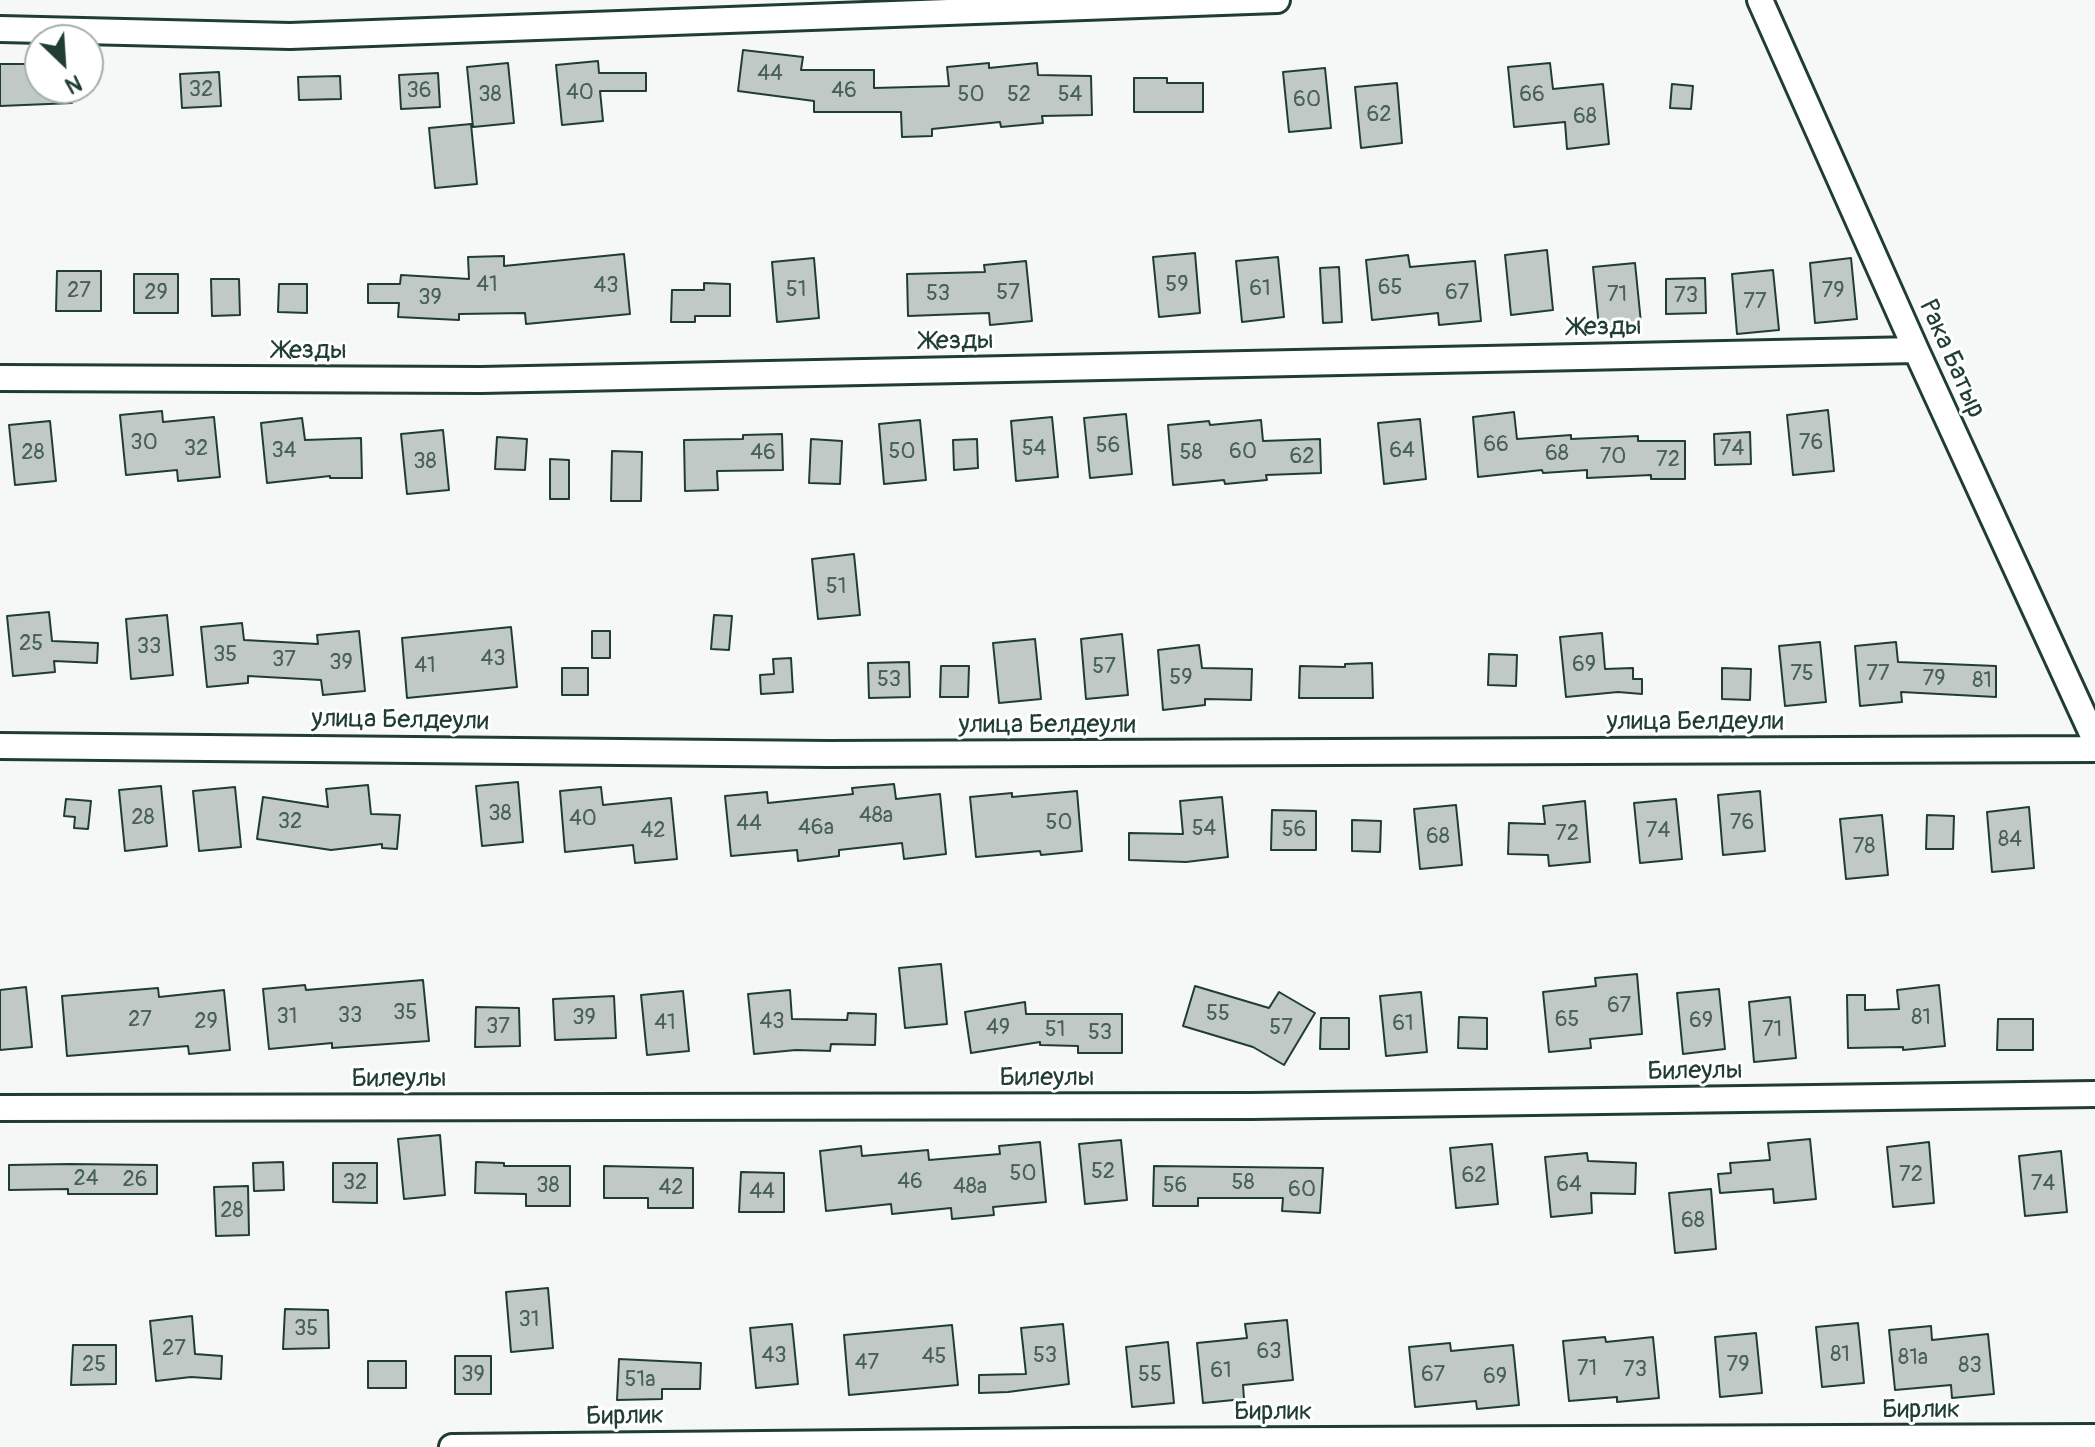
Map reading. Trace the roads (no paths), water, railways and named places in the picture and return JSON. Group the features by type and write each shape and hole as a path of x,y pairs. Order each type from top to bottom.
{"street":[{"path":"0,29 290,36 1277,0"},
{"name":"Рака Батыр","path":"1760,0 2095,740"},
{"name":"Жезды","path":"0,378 497,379 1916,350"},
{"name":"улица Белдеули","path":"0,746 829,754 2095,749"},
{"name":"Билеулы","path":"0,1108 1252,1106 2095,1094"},
{"name":"Бирлик","path":"452,1447 1090,1440 2095,1437"}]}
